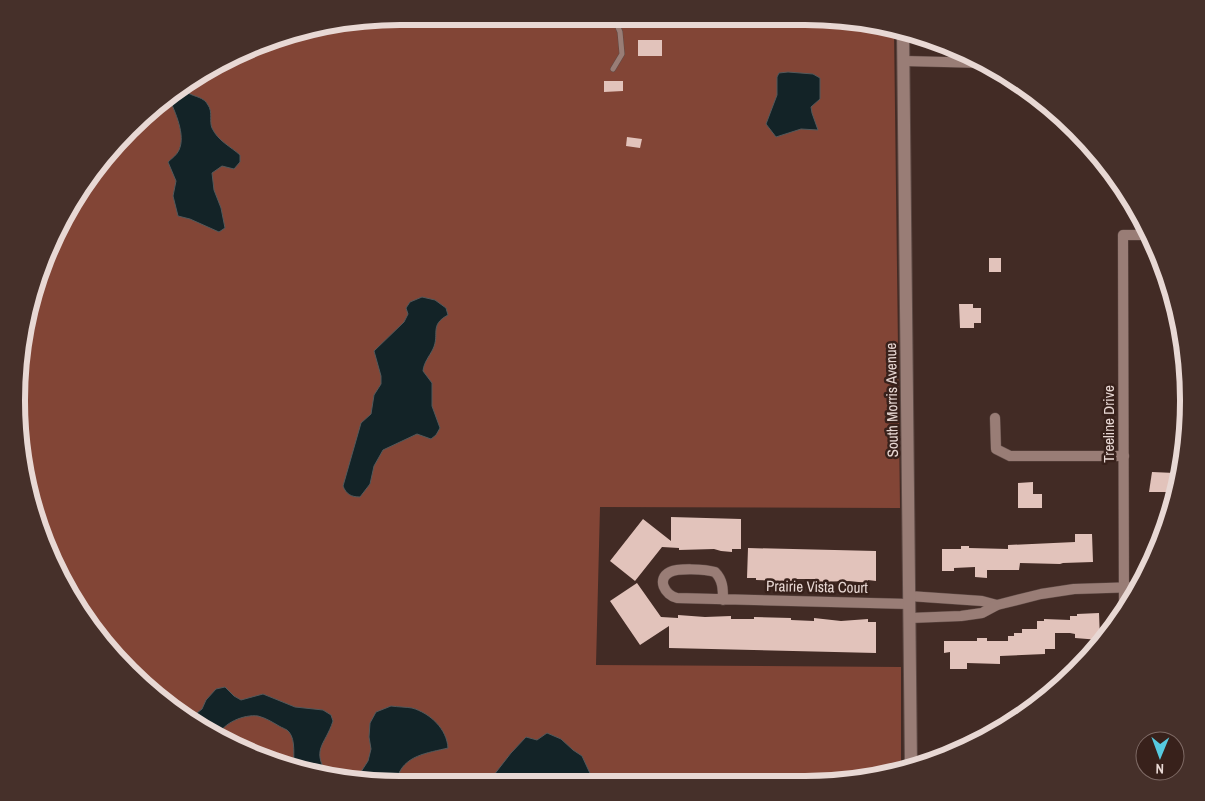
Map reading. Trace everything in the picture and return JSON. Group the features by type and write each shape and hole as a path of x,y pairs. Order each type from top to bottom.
{"street":[{"name":"South Morris Avenue","path":"903,38 911,760"},
{"path":"904,61 968,63"},
{"name":"Treeline Drive","path":"1124,598 1124,235 1141,235"},
{"path":"995,418 996,448 1010,456 1124,456"},
{"name":"Prairie Vista Court","path":"723,600 722,582 714,572 676,570 667,574 664,580 664,587 671,596 678,598 723,600 982,601 997,606"},
{"path":"910,618 961,616 982,613 997,606 1041,594 1074,589 1131,587"}],"lane":[{"path":"613,69 622,54 620,32 616,25"}],"shaded area":[{"path":"400,25 804,25 854,28 894,36 900,508 600,507 596,665 901,667 901,763 854,773 804,776 376,775 351,773 303,763 257,747 213,726 192,713 153,683 118,648 103,629 88,609 64,567 45,521 38,498 28,450 26,425 25,400 28,351 32,327 45,280 75,213 88,192 118,153 153,118 192,88 234,64 257,54 280,45 327,32 351,28"},
{"path":"779,73 813,74 820,78 820,99 811,107 818,130 801,129 776,137 766,124 777,95 777,77"},
{"path":"188,91 188,93 202,99 209,108 211,125 215,133 240,155 240,162 234,169 222,166 212,173 214,190 221,208 225,228 219,232 190,219 178,216 173,196 176,181 168,162 178,152 181,144 179,124 171,104"},
{"path":"422,297 435,300 446,308 448,315 437,326 435,344 423,371 432,383 432,406 440,428 431,439 417,434 383,450 374,466 370,484 360,497 351,496 343,486 361,423 371,414 374,395 381,384 381,376 374,351 404,322 408,314 406,308 410,302"},
{"path":"225,687 241,700 263,694 295,707 323,710 331,715 333,721 320,754 323,768 294,760 291,735 287,730 266,719 258,716 247,716 229,723 221,730 195,715 202,709 206,700 216,689"},
{"path":"391,706 419,710 441,728 448,748 417,756 405,765 398,776 360,774 368,761 371,749 369,737 370,723 376,712"},
{"path":"547,733 561,739 582,756 591,776 493,776 526,737 537,740"}],"building":[{"path":"638,40 662,40 662,56 638,56"},
{"path":"604,81 623,81 623,91 604,92"},
{"path":"627,137 642,139 640,148 626,146"},
{"path":"989,258 1001,258 1001,272 989,272"},
{"path":"959,304 973,304 973,308 981,308 981,323 974,323 974,328 960,328"},
{"path":"1152,472 1173,473 1168,492 1149,492"},
{"path":"1033,482 1033,494 1042,494 1042,508 1018,508 1018,483"},
{"path":"671,517 741,519 741,549 732,549 732,552 714,549 679,550 679,548 662,547 635,581 610,561 643,519 671,541"},
{"path":"1075,534 1092,534 1093,562 1060,564 1020,563 1019,570 987,570 987,578 975,577 975,567 954,568 954,571 942,571 942,549 961,549 961,546 969,546 969,548 1008,549 1008,545 1075,542"},
{"path":"748,548 876,551 876,581 868,580 868,583 849,581 814,582 814,579 793,579 793,581 747,578"},
{"path":"637,583 661,617 678,618 678,615 731,616 731,619 754,619 754,617 814,621 814,618 841,621 868,619 868,622 876,622 876,653 669,648 669,626 640,645 610,601"},
{"path":"1099,613 1100,632 1094,639 1075,638 1075,634 1070,633 1055,633 1055,649 1045,649 1045,654 1000,656 1000,664 967,663 967,669 950,669 950,652 944,653 944,641 977,641 977,638 987,638 987,641 1008,641 1008,636 1014,636 1014,633 1022,633 1022,629 1037,629 1037,621 1044,621 1044,619 1070,620 1070,616 1077,616 1077,614"}]}
